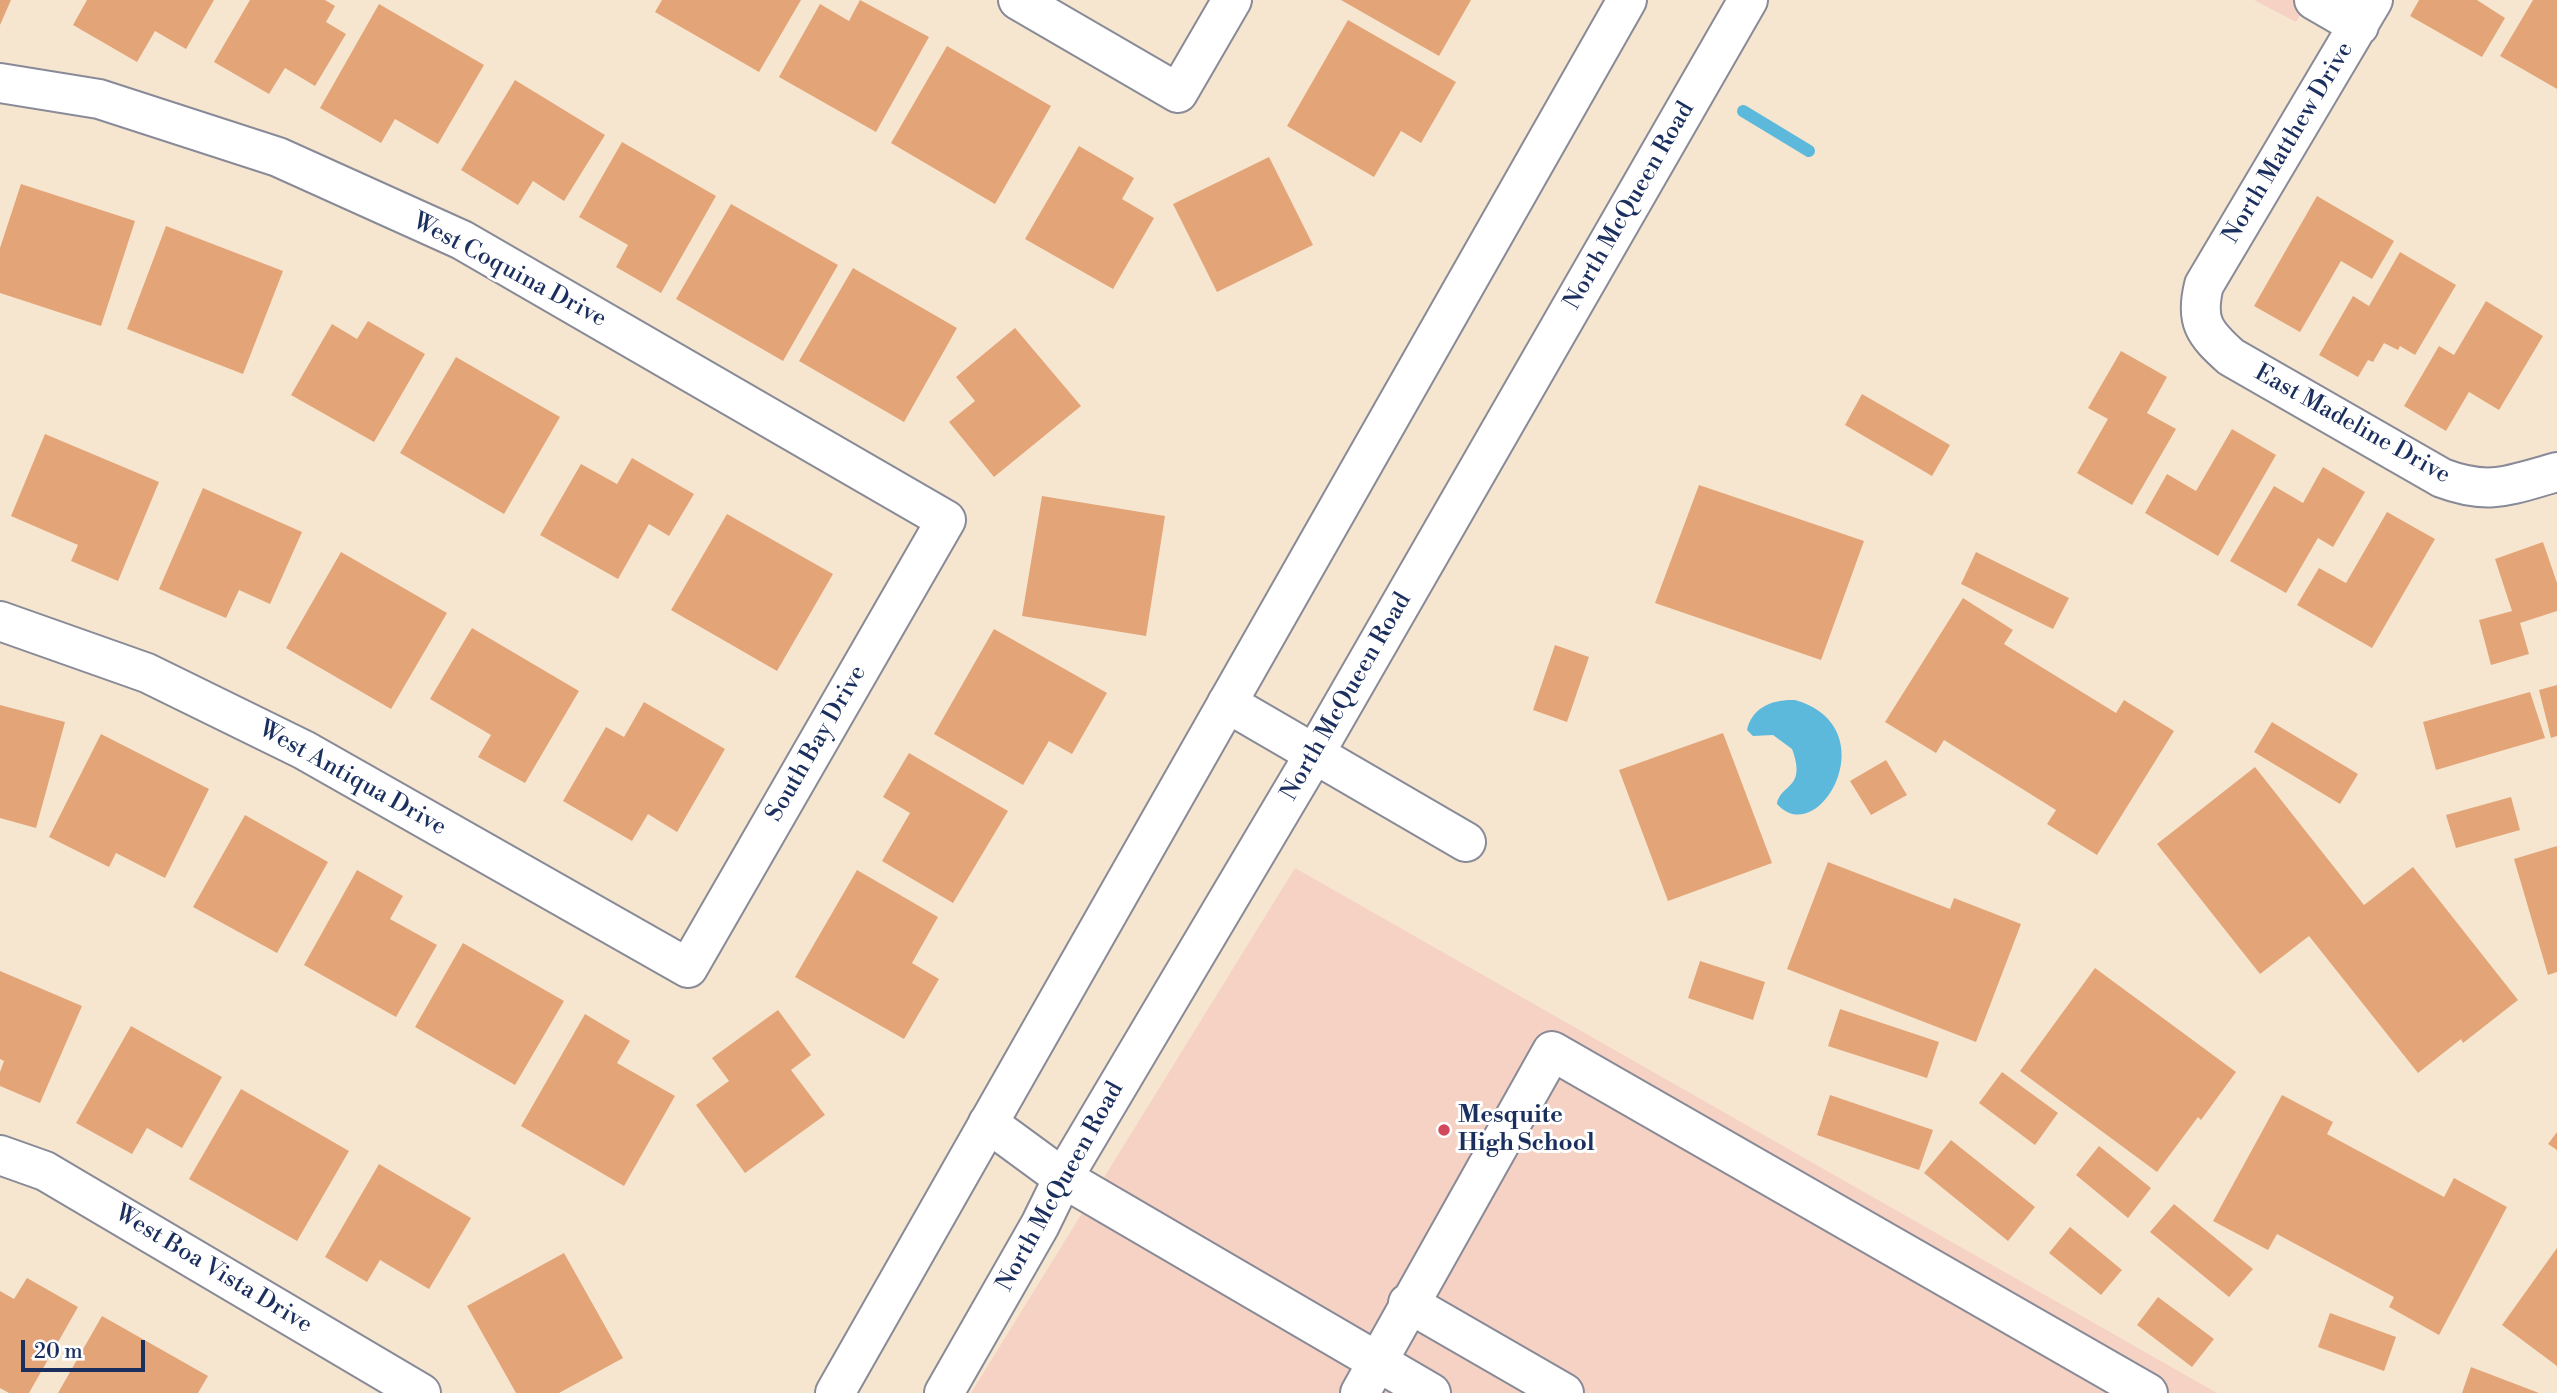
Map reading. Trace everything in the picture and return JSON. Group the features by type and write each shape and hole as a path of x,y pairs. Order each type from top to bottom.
{"street":[{"path":"1018,0 1178,93 1232,0"},
{"path":"835,1393 1627,0"},
{"name":"North McQueen Road","path":"944,1393 1063,1178 1315,754 1748,0"},
{"path":"2314,0 2366,13"},
{"name":"North Matthew Drive","path":"2204,285 2366,13"},
{"name":"West Coquina Drive","path":"0,83 99,99 278,157 462,240 946,520"},
{"name":"East Madeline Drive","path":"2204,285 2198,309 2209,337 2231,357 2442,478 2468,488 2495,489 2557,472"},
{"name":"South Bay Drive","path":"688,968 946,520"},
{"name":"West Antiqua Drive","path":"0,621 147,673 304,750 688,968"},
{"path":"1227,703 1466,842"},
{"path":"1367,1377 1552,1052 2148,1393"},
{"path":"988,1123 1063,1178 1367,1377 1431,1393"},
{"name":"West Boa Vista Drive","path":"0,1155 45,1171 421,1393"},
{"path":"1408,1303 1564,1393"}],"shaded area":[{"path":"2254,0 2309,0 2296,22"},
{"name":"Mesquite High School","path":"1295,868 2217,1393 971,1393"}],"water":[{"path":"1795,700 1823,714 1838,734 1842,757 1837,780 1826,799 1811,811 1794,814 1777,804 1779,797 1792,784 1797,772 1792,749 1773,735 1753,736 1747,730 1754,715 1765,706 1779,701"}],"building":[{"path":"0,0 11,0 0,25"},
{"path":"87,0 214,0 186,49 155,31 137,62 73,25"},
{"path":"250,0 325,0 335,6 326,22 346,34 315,86 285,68 269,94 214,62"},
{"path":"662,0 801,0 759,72 655,12"},
{"path":"860,0 929,37 876,132 779,77 820,4 849,21"},
{"path":"1341,0 1471,0 1439,56"},
{"path":"2419,0 2477,0 2505,18 2482,57 2410,16"},
{"path":"2533,0 2557,0 2557,89 2500,56"},
{"path":"379,4 484,65 438,144 395,119 381,143 320,108"},
{"path":"1348,20 1456,82 1421,143 1401,131 1374,177 1287,126"},
{"path":"947,46 1051,106 995,204 891,143"},
{"path":"515,80 605,135 564,201 533,181 518,205 461,170"},
{"path":"622,142 716,196 661,293 616,267 628,245 579,217"},
{"path":"1079,146 1134,178 1122,199 1154,218 1113,289 1025,239"},
{"path":"1269,157 1313,245 1217,292 1173,204"},
{"path":"21,184 135,221 101,326 0,293 0,248"},
{"path":"2317,196 2394,241 2372,279 2341,261 2300,332 2254,306"},
{"path":"731,204 838,265 783,361 676,299"},
{"path":"166,226 283,271 243,374 127,329"},
{"path":"2400,252 2456,285 2415,355 2400,346 2398,350 2384,343 2373,362 2368,360 2358,377 2319,355 2353,296 2369,306"},
{"path":"853,268 957,328 904,422 799,361"},
{"path":"2486,301 2543,336 2499,410 2469,392 2446,431 2404,406 2439,346 2454,355"},
{"path":"368,321 425,354 374,442 291,395 332,324 357,339"},
{"path":"1015,328 1081,406 994,477 949,422 975,401 956,377"},
{"path":"2121,351 2167,377 2147,413 2176,429 2132,505 2077,473 2108,419 2088,408"},
{"path":"456,357 560,417 504,514 400,453"},
{"path":"1862,394 1950,445 1932,476 1845,425"},
{"path":"2232,429 2276,455 2218,556 2145,513 2167,474 2196,491"},
{"path":"45,434 159,482 118,581 71,561 78,545 11,516"},
{"path":"632,458 694,494 669,536 649,524 618,579 540,535 581,464 617,484"},
{"path":"2323,467 2365,492 2333,547 2318,538 2286,593 2230,561 2274,486 2303,503"},
{"path":"1699,485 1864,541 1821,660 1655,603"},
{"path":"203,488 302,532 270,604 239,590 226,618 159,589"},
{"path":"1042,496 1165,516 1146,636 1022,616"},
{"path":"2387,512 2435,539 2372,648 2297,605 2319,568 2346,583"},
{"path":"727,514 833,574 777,671 671,610"},
{"path":"2543,542 2557,583 2557,611 2520,623 2529,654 2491,665 2479,620 2512,611 2495,559"},
{"path":"341,552 447,613 391,709 286,648"},
{"path":"1976,552 2069,598 2053,629 1961,584"},
{"path":"1963,598 2013,630 2004,644 2116,713 2124,700 2174,731 2097,855 2047,824 2056,810 1944,740 1936,753 1885,722"},
{"path":"472,628 579,691 525,783 478,757 491,735 430,699"},
{"path":"994,629 1107,693 1072,754 1049,741 1023,785 934,734"},
{"path":"1555,645 1589,657 1567,722 1533,710"},
{"path":"2557,685 2557,736 2551,738 2539,690"},
{"path":"2530,692 2545,738 2436,770 2423,722"},
{"path":"644,702 725,749 677,832 648,814 632,841 563,801 606,727 624,737"},
{"path":"0,705 65,722 36,828 0,818"},
{"path":"2272,722 2358,774 2340,804 2254,752"},
{"path":"1723,733 1772,863 1668,901 1619,770"},
{"path":"101,734 209,789 165,878 116,853 109,867 49,837"},
{"path":"909,753 1008,811 953,903 882,861 910,813 883,797"},
{"path":"1886,760 1907,795 1871,815 1850,781"},
{"path":"2255,767 2364,905 2413,867 2518,1000 2463,1043 2461,1039 2418,1073 2309,936 2260,974 2157,844"},
{"path":"2511,797 2520,830 2456,848 2446,815"},
{"path":"245,815 328,862 277,953 193,907"},
{"path":"2557,846 2557,972 2548,975 2514,859"},
{"path":"1828,862 1950,909 1954,898 2021,924 1976,1042 1787,969"},
{"path":"357,870 403,896 390,919 437,945 396,1017 304,965"},
{"path":"857,870 938,917 912,963 939,979 904,1039 795,977"},
{"path":"463,943 564,1001 515,1085 415,1027"},
{"path":"1700,961 1765,982 1753,1020 1688,998"},
{"path":"2095,968 2236,1072 2201,1120 2198,1117 2157,1172 2020,1071"},
{"path":"0,971 82,1006 40,1103 0,1086 0,1072 4,1061 0,1059"},
{"path":"1840,1009 1939,1042 1927,1078 1828,1046"},
{"path":"778,1010 811,1055 791,1070 825,1115 745,1173 696,1105 729,1081 712,1058"},
{"path":"585,1014 630,1041 617,1063 675,1096 624,1186 521,1126"},
{"path":"131,1026 222,1077 182,1148 147,1128 132,1154 76,1123"},
{"path":"2002,1072 2058,1113 2035,1145 1979,1103"},
{"path":"241,1089 349,1151 297,1241 189,1179"},
{"path":"1830,1095 1933,1130 1919,1170 1817,1135"},
{"path":"2282,1095 2333,1122 2327,1134 2444,1197 2454,1178 2507,1207 2439,1335 2389,1307 2394,1297 2277,1234 2268,1250 2213,1221"},
{"path":"2557,1132 2557,1150 2548,1144"},
{"path":"1951,1140 2035,1207 2008,1241 1924,1173"},
{"path":"2099,1146 2151,1188 2128,1218 2076,1175"},
{"path":"379,1164 471,1218 429,1289 380,1260 367,1282 325,1257"},
{"path":"2174,1204 2253,1269 2229,1297 2150,1232"},
{"path":"2070,1227 2122,1270 2101,1295 2049,1253"},
{"path":"2557,1248 2557,1366 2502,1325"},
{"path":"564,1253 623,1358 559,1393 516,1393 467,1306"},
{"path":"27,1278 78,1307 29,1393 9,1393 0,1388 0,1291 14,1299"},
{"path":"2158,1297 2214,1339 2192,1367 2137,1325"},
{"path":"2330,1313 2396,1337 2384,1371 2318,1347"},
{"path":"102,1316 208,1376 198,1393 58,1393"},
{"path":"2471,1367 2539,1393 2462,1393"}],"waterway":[{"path":"1743,111 1809,151"}],"place":[{"name":"Mesquite High School","path":"1444,1130"}]}
